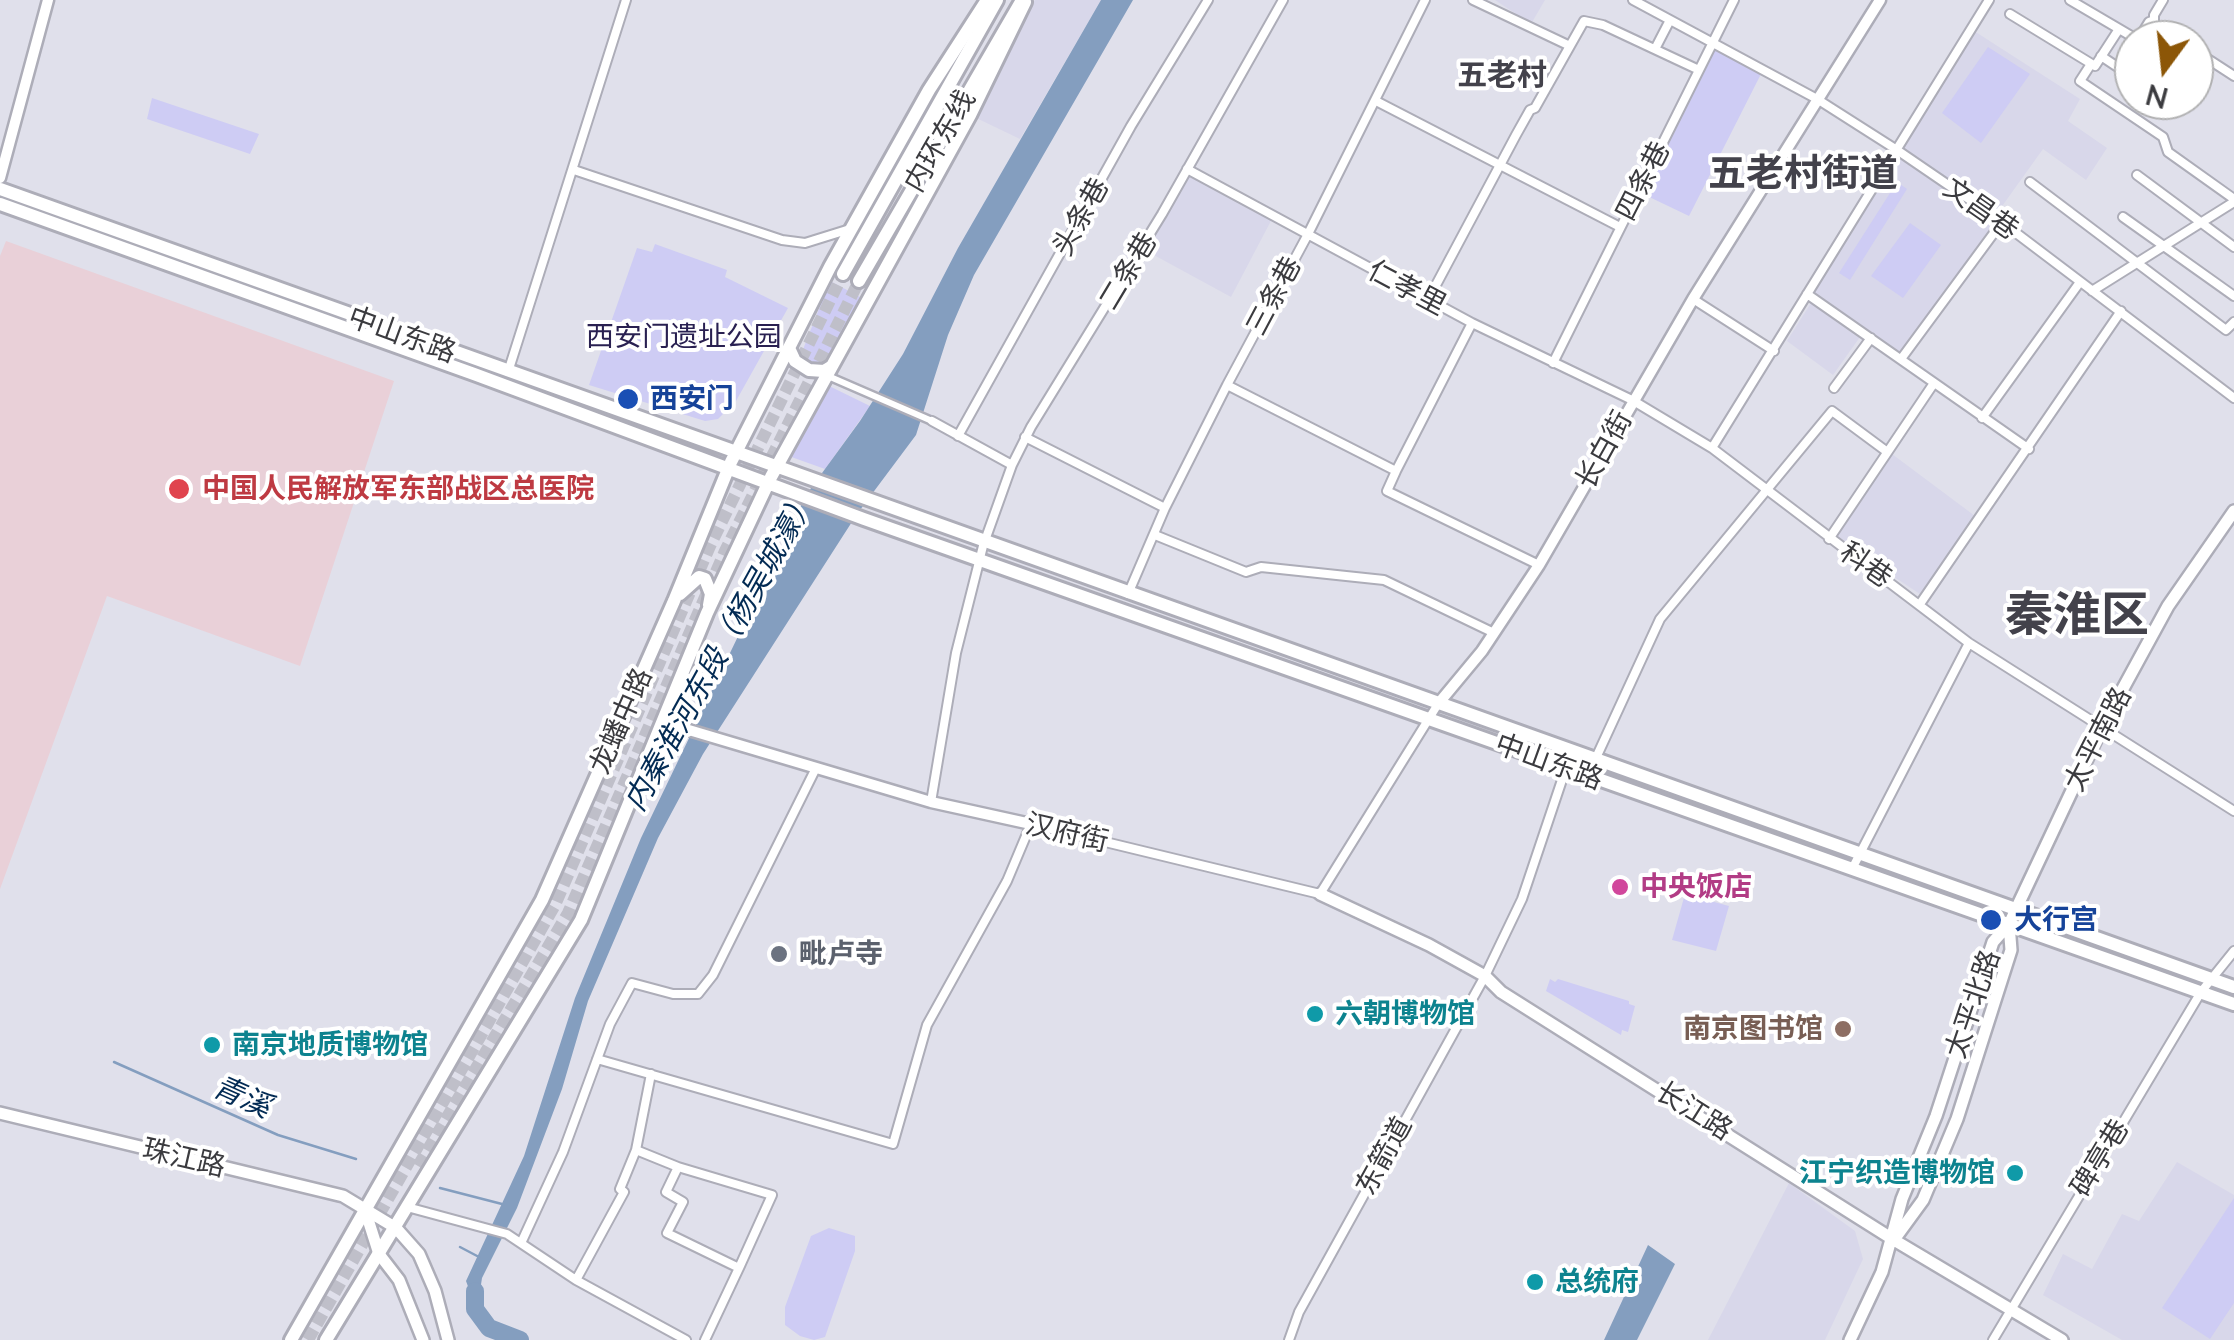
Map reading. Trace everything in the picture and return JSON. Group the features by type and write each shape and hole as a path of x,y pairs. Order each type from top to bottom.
{"main road":[{"name":"龙蟠中路","path":"290,1340 542,900 735,454 852,228 929,90 987,0"},
{"name":"内环东线","path":"843,274 998,0"},
{"name":"龙蟠中路","path":"326,1340 581,920 707,613 768,484 970,115 1024,0"},
{"name":"内环东线","path":"859,281 1024,0"},
{"name":"中山东路","path":"0,189 873,503 982,550 1429,719 2234,1004"},
{"name":"中山东路","path":"0,204 864,519 1128,594 2234,987"},
{"path":"789,348 795,361 809,370 830,371"},
{"name":"太平南路","path":"2009,924 2102,727 2168,606 2234,511"},
{"path":"674,601 686,586 699,577 705,579 711,594 707,613"},
{"name":"长江路","path":"1320,894 1428,944 1485,976 1502,992 1894,1240 2062,1340"},
{"name":"太平北路","path":"1894,1240 1902,1199 1936,1116 1992,942 2009,924"},
{"name":"太平北路","path":"1850,1340 1894,1240 1923,1200 1957,1118 2011,950 2009,924"},
{"name":"珠江路","path":"0,1114 343,1196 396,1228 420,1254 448,1340"},
{"path":"365,1210 379,1254 399,1280 423,1340"}],"street":[{"path":"0,178 48,0"},
{"path":"508,372 626,0"},
{"name":"头条巷","path":"958,436 1131,126 1208,0"},
{"name":"二条巷","path":"931,802 956,653 982,550 1012,465 1283,0"},
{"name":"三条巷","path":"1128,594 1227,385 1425,0"},
{"path":"1473,0 1570,46"},
{"name":"文昌巷","path":"1633,0 1817,99 1898,150 2002,222 2234,398"},
{"name":"四条巷","path":"1553,364 1734,0"},
{"name":"长白街","path":"1320,894 1438,704 1482,651 1539,565 1692,299 1880,0"},
{"path":"1712,448 1989,0"},
{"path":"2070,0 2114,26"},
{"path":"2149,0 2162,3 2154,20"},
{"path":"2010,14 2094,66 2114,36"},
{"path":"1654,49 1670,20"},
{"path":"1428,300 1584,21 1602,25 1699,70"},
{"path":"2101,56 2114,65"},
{"path":"2091,64 2080,81 2163,137 2168,152 2234,200 2092,291"},
{"path":"1376,101 1620,227"},
{"name":"仁孝里","path":"1187,168 1428,300 1632,400"},
{"path":"574,170 782,240 805,243 852,228"},
{"path":"2138,175 2234,246"},
{"path":"2030,182 2226,330 2234,322"},
{"path":"2124,217 2234,296"},
{"path":"1901,360 2002,222"},
{"path":"1982,418 2080,282"},
{"path":"1807,294 2029,449"},
{"path":"1692,299 1774,351"},
{"path":"1920,604 2121,311"},
{"path":"1472,322 1387,491 1539,565"},
{"path":"1834,388 1871,338"},
{"path":"830,371 1012,465"},
{"path":"1829,539 1934,383"},
{"path":"1227,385 1396,471"},
{"name":"科巷","path":"1632,400 1712,448 1969,643 2234,811"},
{"path":"1594,760 1660,619 1832,412 1886,451"},
{"path":"1025,437 1166,508"},
{"path":"1155,535 1246,572 1262,567 1384,580 1492,632"},
{"path":"1852,868 1969,643"},
{"name":"汉府街","path":"662,722 931,802 1320,894"},
{"path":"522,1241 562,1152 610,1024 632,984 673,994 698,994 713,975 816,768"},
{"name":"东箭道","path":"1290,1340 1299,1312 1485,976 1522,899 1566,768"},
{"path":"598,1059 893,1144 927,1025 998,898 1031,824"},
{"name":"碑亭巷","path":"1993,1340 2201,992 2234,951"},
{"path":"576,1280 624,1192 620,1189 636,1150 651,1074"},
{"path":"636,1150 772,1195 705,1340"},
{"path":"678,1167 666,1192 683,1202 667,1233 739,1268"},
{"path":"407,1207 508,1234 576,1280 686,1340"}],"shaded area":[{"path":"1035,0 1101,0 1020,139 970,115"},
{"path":"1101,0 1133,0 974,275 948,335 916,435 857,514 703,754 658,838 588,1001 562,1089 517,1208 482,1278 477,1311 466,1281 524,1156 575,998 641,838 806,495 903,354 958,248"},
{"path":"1495,0 1545,0 1531,24"},
{"path":"1971,29 2080,99 2068,121 2107,148 2086,180 2043,149 1995,216 2002,222 1901,359 1807,294"},
{"path":"1187,169 1273,217 1231,297 1141,248"},
{"name":"中国人民解放军东部战区总医院","path":"6,241 394,381 300,666 107,596 0,889 0,256"},
{"path":"1811,303 1860,337 1833,375 1787,341"},
{"path":"1892,454 1975,516 1920,594 1835,538"},
{"path":"2177,1162 2234,1195 2234,1340 2122,1340 2043,1295 2063,1254 2092,1269 2122,1214 2139,1221"},
{"path":"1789,1183 1855,1231 1863,1259 1825,1340 1708,1340"},
{"path":"1648,1245 1675,1264 1637,1340 1604,1340"}],"green space":[{"path":"1988,47 2030,74 1981,143 1942,113"},
{"path":"1715,49 1761,74 1689,216 1643,194"},
{"path":"152,98 259,134 250,154 147,119"},
{"path":"1897,182 1907,189 1850,280 1839,273"},
{"path":"1910,223 1941,245 1903,298 1871,276"},
{"name":"西安门遗址公园","path":"655,244 727,270 725,277 788,308 736,401 718,419 705,421 589,385 637,248 652,252"},
{"path":"830,281 864,299 829,356 821,363 811,362 802,352"},
{"path":"823,383 870,406 825,469 783,454"},
{"path":"1685,894 1729,906 1716,951 1672,940"},
{"path":"1550,979 1629,1001 1635,1006 1628,1032 1622,1030 1621,1035 1546,991"},
{"path":"2234,1198 2234,1303 2210,1339 2162,1308"},
{"path":"829,1228 855,1236 855,1251 825,1337 814,1340 785,1325 785,1307 811,1236"}],"waterway":[{"name":"青溪","path":"114,1062 278,1135 356,1159"},
{"name":"青溪","path":"440,1188 502,1204"},
{"path":"460,1247 479,1257"},
{"name":"内秦淮河东段（杨吴城濠）","path":"475,1291 475,1309 489,1328 520,1340"}],"tunnel":[{"path":"308,1340 555,905 710,546 843,274"},
{"path":"418,1166 568,913 725,551 859,281"}],"place":[{"name":"西安门","path":"628,399"},
{"name":"中国人民解放军东部战区总医院","path":"179,489"},
{"name":"中央饭店","path":"1620,887"},
{"name":"大行宫","path":"1991,920"},
{"name":"毗卢寺","path":"779,954"},
{"name":"六朝博物馆","path":"1315,1014"},
{"name":"南京图书馆","path":"1843,1029"},
{"name":"南京地质博物馆","path":"212,1045"},
{"name":"江宁织造博物馆","path":"2015,1173"},
{"name":"总统府","path":"1535,1282"}],"district":[{"name":"五老村","path":"1502,75"},
{"name":"五老村街道","path":"1803,174"},
{"name":"秦淮区","path":"2077,616"}]}
